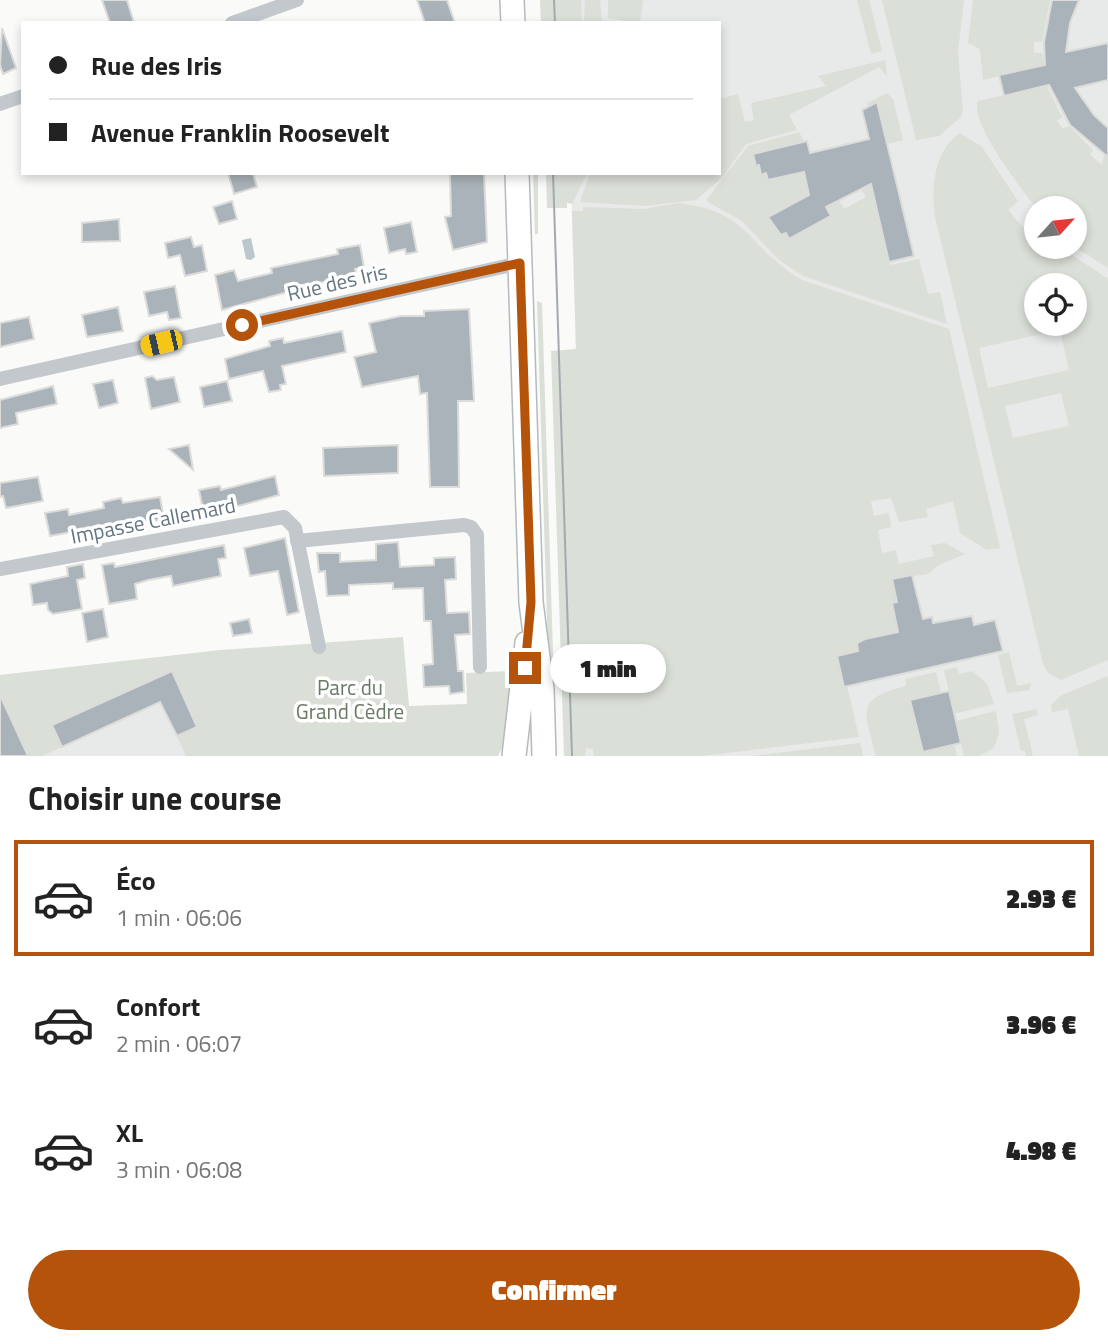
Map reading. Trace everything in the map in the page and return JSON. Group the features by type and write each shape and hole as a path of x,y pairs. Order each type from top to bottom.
{"main road":[{"path":"512,0 513,21"},
{"path":"517,175 531,602 542,690 544,756"},
{"path":"514,756 531,602"}],"street":[{"path":"238,21 297,0"},
{"path":"0,104 21,97"},
{"name":"Rue des Iris","path":"0,379 520,263"},
{"name":"Impasse Callemard","path":"0,569 284,517 295,527 319,647"},
{"path":"298,541 464,525 471,527 477,535 480,667"}],"shaded area":[{"path":"561,0 1108,0 1108,756 585,756 573,350 576,348 571,184 568,175 721,175 721,21 562,21"},
{"path":"251,238 255,257 251,260 246,259 242,240"},
{"path":"222,650 242,756 0,756 0,675"}],"green space":[{"path":"540,0 581,0 582,21 541,21"},
{"path":"585,0 600,0 602,21 584,21"},
{"path":"608,0 643,0 640,21 608,18"},
{"path":"857,0 869,0 882,51 871,54"},
{"path":"882,0 964,0 958,52 963,111 960,118 939,136 916,140"},
{"path":"973,0 1050,0 1042,42 1034,42 1034,53 1042,53 1045,65 983,80 980,49 968,43"},
{"path":"885,60 887,76 879,67 789,115 797,130 746,144 722,178 696,200 644,206 580,202 589,175 721,175 721,98 738,94 745,122 754,120 751,103 826,86 818,76"},
{"path":"1047,86 1062,117 1057,121 1063,129 1069,126 1093,150 1090,155 1102,165 1104,154 1108,153 1108,268 1087,255 1087,196 1027,196 989,140 977,111 978,101"},
{"path":"887,93 893,99 903,140 887,144 878,102 868,106 867,103"},
{"path":"799,132 804,141 754,154 761,174 766,173 769,180 804,172 809,195 768,217 774,228 776,227 781,235 786,233 790,239 831,217 824,204 828,196 832,204 839,201 844,209 866,197 861,189 868,165 883,237 890,245 885,246 890,265 919,259 928,294 940,292 947,324 803,276 779,260 742,221 708,202 707,199 748,146"},
{"path":"960,133 982,147 1018,201 1008,210 1024,229 1024,259 1078,259 1108,279 1108,660 1061,680 1048,673 1043,664 935,217 934,183 945,149","holes":["1061,393 1069,426 1013,438 1005,406"]},
{"path":"533,175 538,175 538,234 535,234"},
{"path":"546,175 586,175 572,204 567,203 567,208 547,208"},
{"path":"678,203 721,214 802,280 949,329 1000,548 987,550 960,533 953,501 926,509 928,517 899,522 891,498 871,501 874,516 889,513 891,527 878,530 882,553 896,550 899,564 934,556 931,545 945,543 965,554 939,565 928,574 892,579 903,632 874,636 857,643 858,651 847,686 859,737 702,756 594,756 593,749 586,748 585,756 564,756 551,351 576,349 572,211 583,211 583,207 644,209"},
{"path":"537,301 542,303 554,685 549,684"},
{"name":"Parc du Grand Cèdre","path":"403,637 409,706 467,704 466,673 511,671 506,740 498,756 186,756 177,736 197,726 171,671 53,725 62,747 42,756 28,756 0,706 0,675 221,650"},
{"path":"1009,652 1017,686 1031,683 1030,690 1007,693 998,655"},
{"path":"957,667 959,674 972,671 987,684 994,704 954,714 944,670"},
{"path":"936,672 941,693 911,701 922,751 954,744 957,756 876,756 867,718 867,709 871,702 878,696 906,686 905,679"},
{"path":"1108,676 1108,756 1079,756 1068,709 1052,712 1051,705 1062,695"},
{"path":"1036,709 1038,715 1024,719 1033,756 1026,756 1025,751 1021,751 1012,714"},
{"path":"996,711 999,733 994,748 979,756 964,756 956,721"},
{"path":"860,743 863,756 751,756"}],"building":[{"path":"102,0 127,0 133,21 109,21"},
{"path":"417,0 447,0 454,21 424,21"},
{"path":"1052,0 1079,0 1070,23 1066,52 1108,43 1108,80 1075,88 1094,115 1108,128 1108,157 1070,125 1049,85 1004,96 999,75 1045,65 1044,42"},
{"path":"2,28 16,68 3,74 0,65"},
{"path":"877,102 914,256 889,262 871,184 826,207 831,216 789,239 786,233 781,235 768,217 809,195 804,172 768,180 766,173 761,175 753,154 807,141 810,153 869,139 862,110"},
{"path":"229,175 254,175 257,187 234,194"},
{"path":"450,175 484,175 487,242 453,250 445,217 451,216"},
{"path":"232,201 237,219 219,224 213,207"},
{"path":"119,219 120,241 82,242 82,223"},
{"path":"411,222 417,252 406,254 405,249 389,253 384,228"},
{"path":"191,237 194,247 202,245 207,271 185,276 180,255 168,258 165,243"},
{"path":"360,245 364,267 355,269 356,273 222,310 215,275 234,270 238,281 272,273 271,268 338,254 337,249"},
{"path":"175,286 181,318 169,320 167,312 149,316 144,292"},
{"path":"118,307 123,331 87,337 82,315"},
{"path":"469,309 474,401 458,401 459,487 430,487 427,393 420,394 418,376 362,387 354,357 376,352 369,323 401,316 424,316 424,311"},
{"path":"29,317 34,339 0,347 0,323"},
{"path":"342,331 346,352 282,366 286,384 280,385 281,390 269,392 263,371 229,379 225,359 270,346 269,341 283,338 284,343"},
{"path":"152,376 157,380 174,377 180,402 151,409 145,378"},
{"path":"113,380 118,403 99,408 93,384"},
{"path":"227,381 232,401 204,407 200,387"},
{"path":"53,386 57,404 16,413 18,424 0,428 0,400"},
{"path":"189,445 193,470 169,449"},
{"path":"398,445 398,473 324,476 323,448"},
{"path":"275,476 279,495 227,509 226,505 203,510 199,490 220,486 221,490"},
{"path":"38,477 43,501 6,508 3,496 0,497 0,483"},
{"path":"160,497 164,519 126,526 125,522 50,536 45,513 68,509 69,515 104,508 103,502 121,498 123,503"},
{"path":"285,538 299,612 287,615 278,571 250,576 244,548"},
{"path":"398,542 400,567 434,565 434,558 455,557 456,579 445,580 447,613 469,612 470,634 455,635 458,671 463,671 464,692 450,694 449,686 424,687 423,665 433,664 431,621 424,621 423,588 393,589 393,583 349,585 349,595 327,596 325,571 319,572 317,553 340,553 340,562 376,560 376,544"},
{"path":"224,545 226,558 218,559 221,576 173,586 171,576 148,580 135,584 137,599 109,604 102,565 114,563 115,567"},
{"path":"83,564 85,578 77,580 82,609 53,614 48,610 47,603 33,605 30,584 68,576 67,567"},
{"path":"912,575 923,619 932,617 933,623 972,616 974,625 995,620 1003,651 844,687 837,656 858,651 857,643 865,639 898,632 892,603 897,602 892,579"},
{"path":"103,609 108,637 87,642 82,613"},
{"path":"249,619 252,633 233,636 230,623"},
{"path":"172,671 197,727 177,736 160,702 62,747 52,725"},
{"path":"949,691 961,743 923,752 910,700"},
{"path":"0,695 28,756 0,756"}],"tram line":[{"path":"554,0 555,21"},
{"path":"553,175 572,756"}],"route":[{"path":"242,325 520,263 531,602 525,668"}]}
